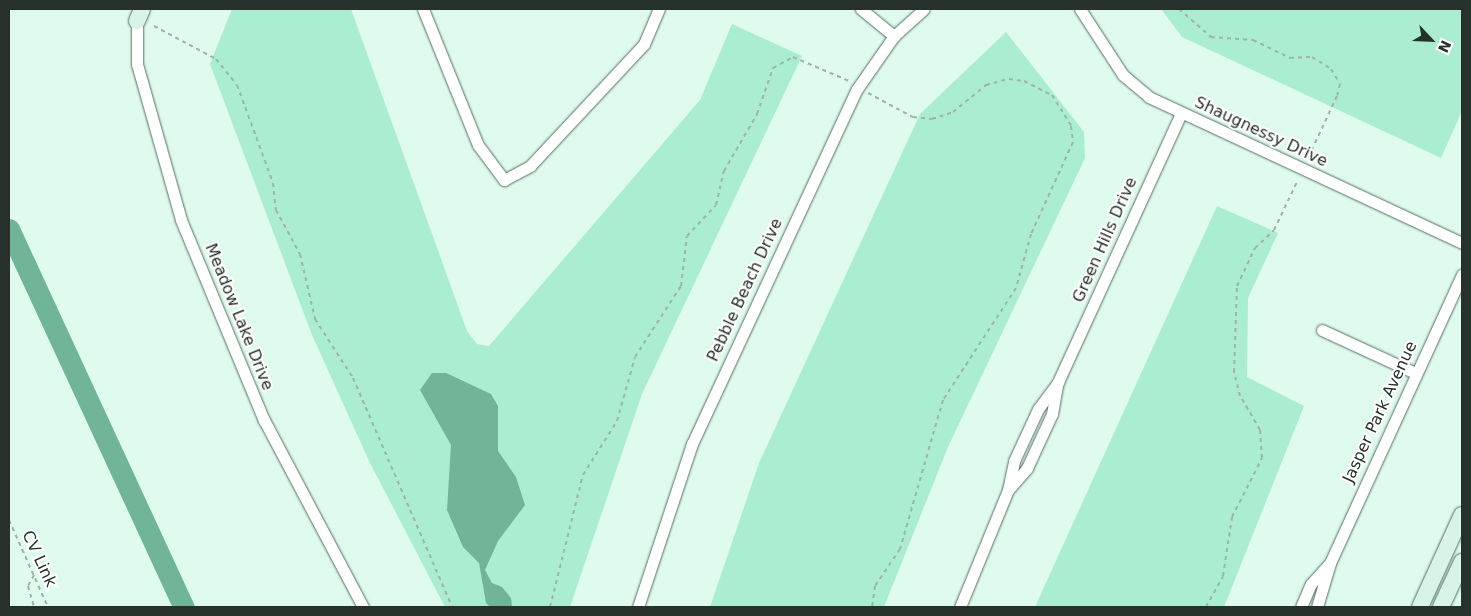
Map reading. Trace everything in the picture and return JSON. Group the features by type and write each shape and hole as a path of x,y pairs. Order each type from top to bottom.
{"street":[{"path":"423,9 487,161 504,180 530,166 644,44 658,9"},
{"path":"861,9 894,36"},
{"name":"Pebble Beach Drive","path":"638,607 692,444 858,87 894,36 924,9"},
{"name":"Shaugnessy Drive","path":"1080,9 1135,88 1181,112 1462,243"},
{"name":"Meadow Lake Drive","path":"140,15 137,64 181,220 264,420 363,607"},
{"name":"Green Hills Drive","path":"960,607 1008,490 1026,435 1058,382 1181,112"},
{"name":"Jasper Park Avenue","path":"1317,607 1330,563 1415,373 1462,275"},
{"path":"1322,330 1415,373"},
{"path":"1420,607 1462,514"},
{"path":"1441,607 1462,562"},
{"name":"Jasper Park Avenue","path":"1301,607 1312,584 1330,563"}],"path":[{"path":"1179,9 1212,36 1253,40 1290,58 1312,57 1336,75 1337,96 1274,230 1255,248 1236,286 1234,372 1240,396 1260,430 1262,458 1232,517 1223,576 1206,607"},
{"path":"154,26 216,59 237,85 273,183 276,210 300,254 315,318 352,378 452,607"},
{"path":"550,607 583,475 616,422 635,357 681,286 688,236 716,205 724,171 758,114 772,68 793,57 858,87 913,117 932,119 953,112 991,83 1024,81 1052,95 1071,126 1073,142 1030,234 1016,288 943,400 900,549 875,586 872,607"},
{"name":"CV Link","path":"9,520 48,607"},
{"path":"34,575 28,586 34,607"}],"shaded area":[{"path":"232,9 351,9 467,331 477,344 489,346 700,100 732,24 802,56 642,394 570,607 445,607 370,463 312,335 210,64"},
{"path":"1161,9 1462,9 1462,111 1441,158 1182,37"},
{"path":"1006,32 1084,132 1085,158 948,447 884,607 710,607 759,463 920,114"},
{"path":"1217,206 1278,233 1248,298 1247,377 1304,406 1224,607 1035,607"},
{"path":"432,373 446,373 491,394 498,406 498,451 516,477 525,505 498,541 485,570 492,583 502,587 511,598 512,607 490,607 486,603 479,563 463,547 447,510 451,445 420,390"}],"waterway":[{"path":"9,229 184,607"}]}
